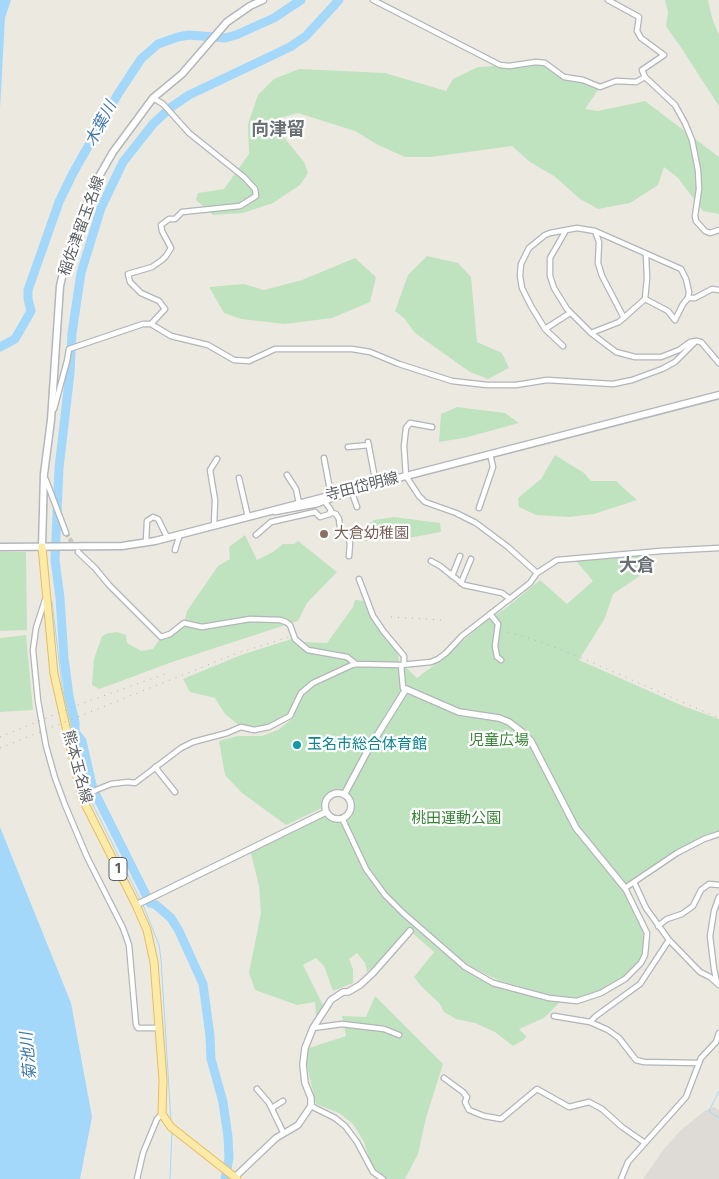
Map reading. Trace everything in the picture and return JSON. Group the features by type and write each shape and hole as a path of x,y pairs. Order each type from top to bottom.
{"main road":[{"name":"稲佐津留玉名線","path":"42,547 44,474 51,420 60,286 66,260 93,186 113,152 153,98 182,74 218,32 236,15 263,0"},
{"name":"寺田岱明線","path":"0,547 122,546 146,542 718,397"},
{"name":"熊本玉名線","path":"42,547 54,674 84,797 140,903 154,962 163,1080 162,1114"},
{"path":"162,1114 171,1127 234,1177"}],"street":[{"path":"373,0 500,64 509,66 536,62 545,63 564,76 583,80 600,87 616,81 636,82 645,77"},
{"path":"608,0 639,17 637,31 641,38 664,55 642,70 645,77 676,105 692,140 698,170 696,221 705,231 710,233 719,230"},
{"path":"151,324 165,309 159,300 140,293 130,282 128,274 152,267 166,256 171,248 162,231 162,225 169,219 175,219 182,212 240,206 256,196 254,189 244,177 189,133 163,104 153,98"},
{"path":"563,346 545,329 522,288 520,276 524,256 533,244 545,235 577,228 595,231 681,269 689,292 688,298 675,320 668,311 645,299"},
{"path":"595,231 599,242 598,263 602,276 624,318"},
{"path":"565,232 550,258 549,268 554,288 570,313 591,333 616,352 635,357 661,357 679,350 690,342 701,342 719,363"},
{"path":"591,333 619,322 645,299 647,278 646,255"},
{"path":"688,298 695,298 712,289 719,290"},
{"path":"545,329 570,313"},
{"path":"51,420 69,349 134,326 151,324 171,336 208,345 234,360 249,361 275,349 352,349 370,352 452,381 487,385 516,385 547,380 612,384 632,380 675,362 696,341"},
{"path":"432,427 410,423 406,428 404,446 406,476 425,502 456,513 476,523 508,547 537,573"},
{"path":"348,447 369,443 376,484"},
{"path":"479,508 493,467 490,454"},
{"path":"324,458 332,495"},
{"path":"214,525 215,500 210,470 217,459"},
{"path":"44,474 54,505 66,532"},
{"path":"287,475 296,489 299,503"},
{"path":"239,478 248,517"},
{"path":"266,512 277,512 316,505 346,494 351,490 357,507"},
{"path":"326,502 331,510 330,512"},
{"path":"315,512 316,505"},
{"path":"315,512 320,516 330,514 330,512"},
{"path":"256,535 271,522 315,512"},
{"path":"330,512 336,514 339,519 340,528 350,543 350,556"},
{"path":"146,542 147,521 153,517 158,519 167,537"},
{"path":"175,550 180,534"},
{"path":"84,797 112,784 135,783 181,748 204,738 227,733 241,727 254,730 270,727 290,716 301,693 313,683 356,664 403,665 431,662 438,659 462,636 530,583 537,573 557,560 719,548"},
{"path":"78,552 161,637 170,634 184,623 202,627 250,619 280,620 290,625 295,639 308,650 347,657 356,664"},
{"path":"452,576 460,556"},
{"path":"461,583 471,559"},
{"path":"431,561 461,583 474,588 502,593 510,599"},
{"path":"342,818 373,881 402,913 465,967 493,983 549,998 577,1000 602,992 625,979 641,963 647,948 648,933 625,888 576,828 531,741 509,722 499,718 459,712 403,688 404,656 384,632 374,616 358,579"},
{"path":"46,596 36,628 33,650 38,702 46,746 55,778 87,858 123,928 129,945 136,1025 138,1028 159,1028"},
{"path":"490,614 498,624 495,646 497,657 501,660"},
{"path":"344,795 368,750 406,689"},
{"path":"155,767 175,792"},
{"path":"336,793 344,795 350,805 348,813 342,818 333,818 326,812 325,804 329,797 336,793"},
{"path":"140,903 326,812"},
{"path":"625,888 677,853 704,838 719,834"},
{"path":"634,882 646,908 668,940 700,972 710,977 718,985"},
{"path":"658,926 667,919 682,914 693,906 701,890 709,884 719,885"},
{"path":"718,985 710,936 714,911 719,897"},
{"path":"234,1177 283,1132 298,1125 312,1106 302,1065 305,1048 313,1028 331,1000 343,992 348,992 360,985 410,931"},
{"path":"590,1022 640,984 668,940"},
{"path":"554,1016 590,1022 614,1034 636,1060 644,1062 698,1063"},
{"path":"313,1028 342,1024 384,1029 399,1035"},
{"path":"621,1179 628,1162 686,1097 698,1063 717,1043 719,1033"},
{"path":"444,1078 464,1092 467,1097 465,1102 469,1110 484,1116 501,1119 512,1112 537,1089 569,1107 589,1102 602,1109 622,1127 645,1143"},
{"path":"256,1089 272,1108 283,1132"},
{"path":"272,1108 283,1101"},
{"path":"312,1106 335,1118 345,1126 357,1142 373,1172 383,1179"},
{"path":"137,1179 143,1153 157,1119 162,1114"}],"shaded area":[{"path":"714,1107 719,1110 719,1179 643,1179 664,1149 682,1129 706,1110"}],"green space":[{"path":"665,0 708,0 712,18 719,35 719,106 666,26 668,12"},
{"path":"545,63 564,77 600,87 585,109 598,111 645,101 719,157 719,214 703,211 678,178 664,167 658,185 630,203 598,209 580,199 554,176 530,162 512,146 431,157 405,157 378,145 355,131 298,113 273,120 304,162 308,173 300,185 273,203 243,213 213,215 196,200 198,193 224,189 249,154 248,124 258,95 274,79 299,69 385,73 446,91 453,79 478,67"},
{"path":"427,256 458,263 471,277 477,342 502,353 509,368 488,379 470,372 415,333 404,318 395,311 408,275"},
{"path":"355,258 376,277 370,302 332,318 285,324 241,319 224,313 209,287 244,284 264,290 302,280"},
{"path":"457,407 505,413 519,423 464,438 439,442 441,414"},
{"path":"555,455 584,473 591,481 616,481 637,500 594,514 569,517 536,515 519,507 518,498 541,479"},
{"path":"394,517 440,523 441,532 398,540 365,541 364,528 374,520"},
{"path":"245,535 257,560 273,552 283,544 294,544 298,541 337,572 307,603 298,621 172,662 99,689 92,685 94,659 102,636 117,632 126,635 127,643 141,651 153,649 161,637 184,623 187,611 218,566 230,559 229,547"},
{"path":"641,550 644,573 613,594 605,618 579,660 683,706 719,719 719,834 704,839 625,888 648,938 645,955 632,973 601,993 577,1001 564,998 544,1018 519,1029 526,1036 525,1039 513,1046 495,1032 475,1023 456,1019 444,1012 439,1003 414,977 434,952 409,930 367,972 365,963 357,953 349,959 353,969 353,983 333,991 324,966 316,958 303,965 324,1007 316,1017 315,1002 297,1005 255,990 249,973 261,913 259,886 250,849 324,813 332,820 345,820 352,813 354,803 349,793 342,790 331,792 324,799 322,808 286,825 242,793 225,775 219,741 237,736 262,736 278,730 292,719 300,699 290,716 269,727 254,730 241,727 225,714 215,698 190,692 183,679 241,655 298,637 304,642 327,643 353,607 355,600 366,601 367,610 386,639 397,650 399,661 417,678 486,621 506,608 540,580 567,604 593,581 572,556","holes":["441,945 473,968 500,981 562,998 539,995 493,983 464,965"]},
{"path":"0,552 26,552 27,630 0,631"},
{"path":"26,635 33,710 0,712 0,638"},
{"path":"375,996 443,1064 426,1118 418,1154 405,1179 383,1179 373,1172 364,1142 353,1124 339,1113 316,1104 306,1062 309,1048 346,1036 342,1016 366,1017"}],"water":[{"path":"0,0 11,0 5,18 0,109"},
{"name":"菊池川","path":"0,827 71,1003 92,1117 80,1179 0,1179"}],"waterway":[{"name":"木葉川","path":"0,347 15,339 31,311 28,290 59,202 73,173 118,94 141,59 158,44 178,37 189,35 225,38 236,35 274,18 301,0"},
{"path":"225,1179 229,1158 228,1137 223,1102 211,1059 203,984 179,931 171,918 156,905 150,903 93,789 82,741 75,732 64,658 60,598 55,560 59,468 70,373 72,333 81,273 101,208 123,162 153,124 170,108 189,95 290,47 306,36 339,0"},
{"path":"52,601 62,686 86,791 140,899"},
{"path":"143,905 159,945 161,959 171,1122"},
{"path":"719,1091 709,1111 719,1118"},
{"path":"170,1179 172,1131"}],"tunnel":[{"path":"66,533 78,552"}],"railway":[{"path":"391,617 442,620"},
{"path":"508,632 577,656 719,718"},
{"path":"0,748 235,654 292,636"},
{"path":"0,737 83,703 165,674"}],"place":[{"name":"大倉幼稚園","path":"324,534"},
{"name":"玉名市総合体育館","path":"297,745"}],"district":[{"name":"向津留","path":"278,130"},
{"name":"大倉","path":"637,566"}],"park label":[{"name":"児童広場","path":"499,741"},
{"name":"桃田運動公園","path":"456,819"}]}
